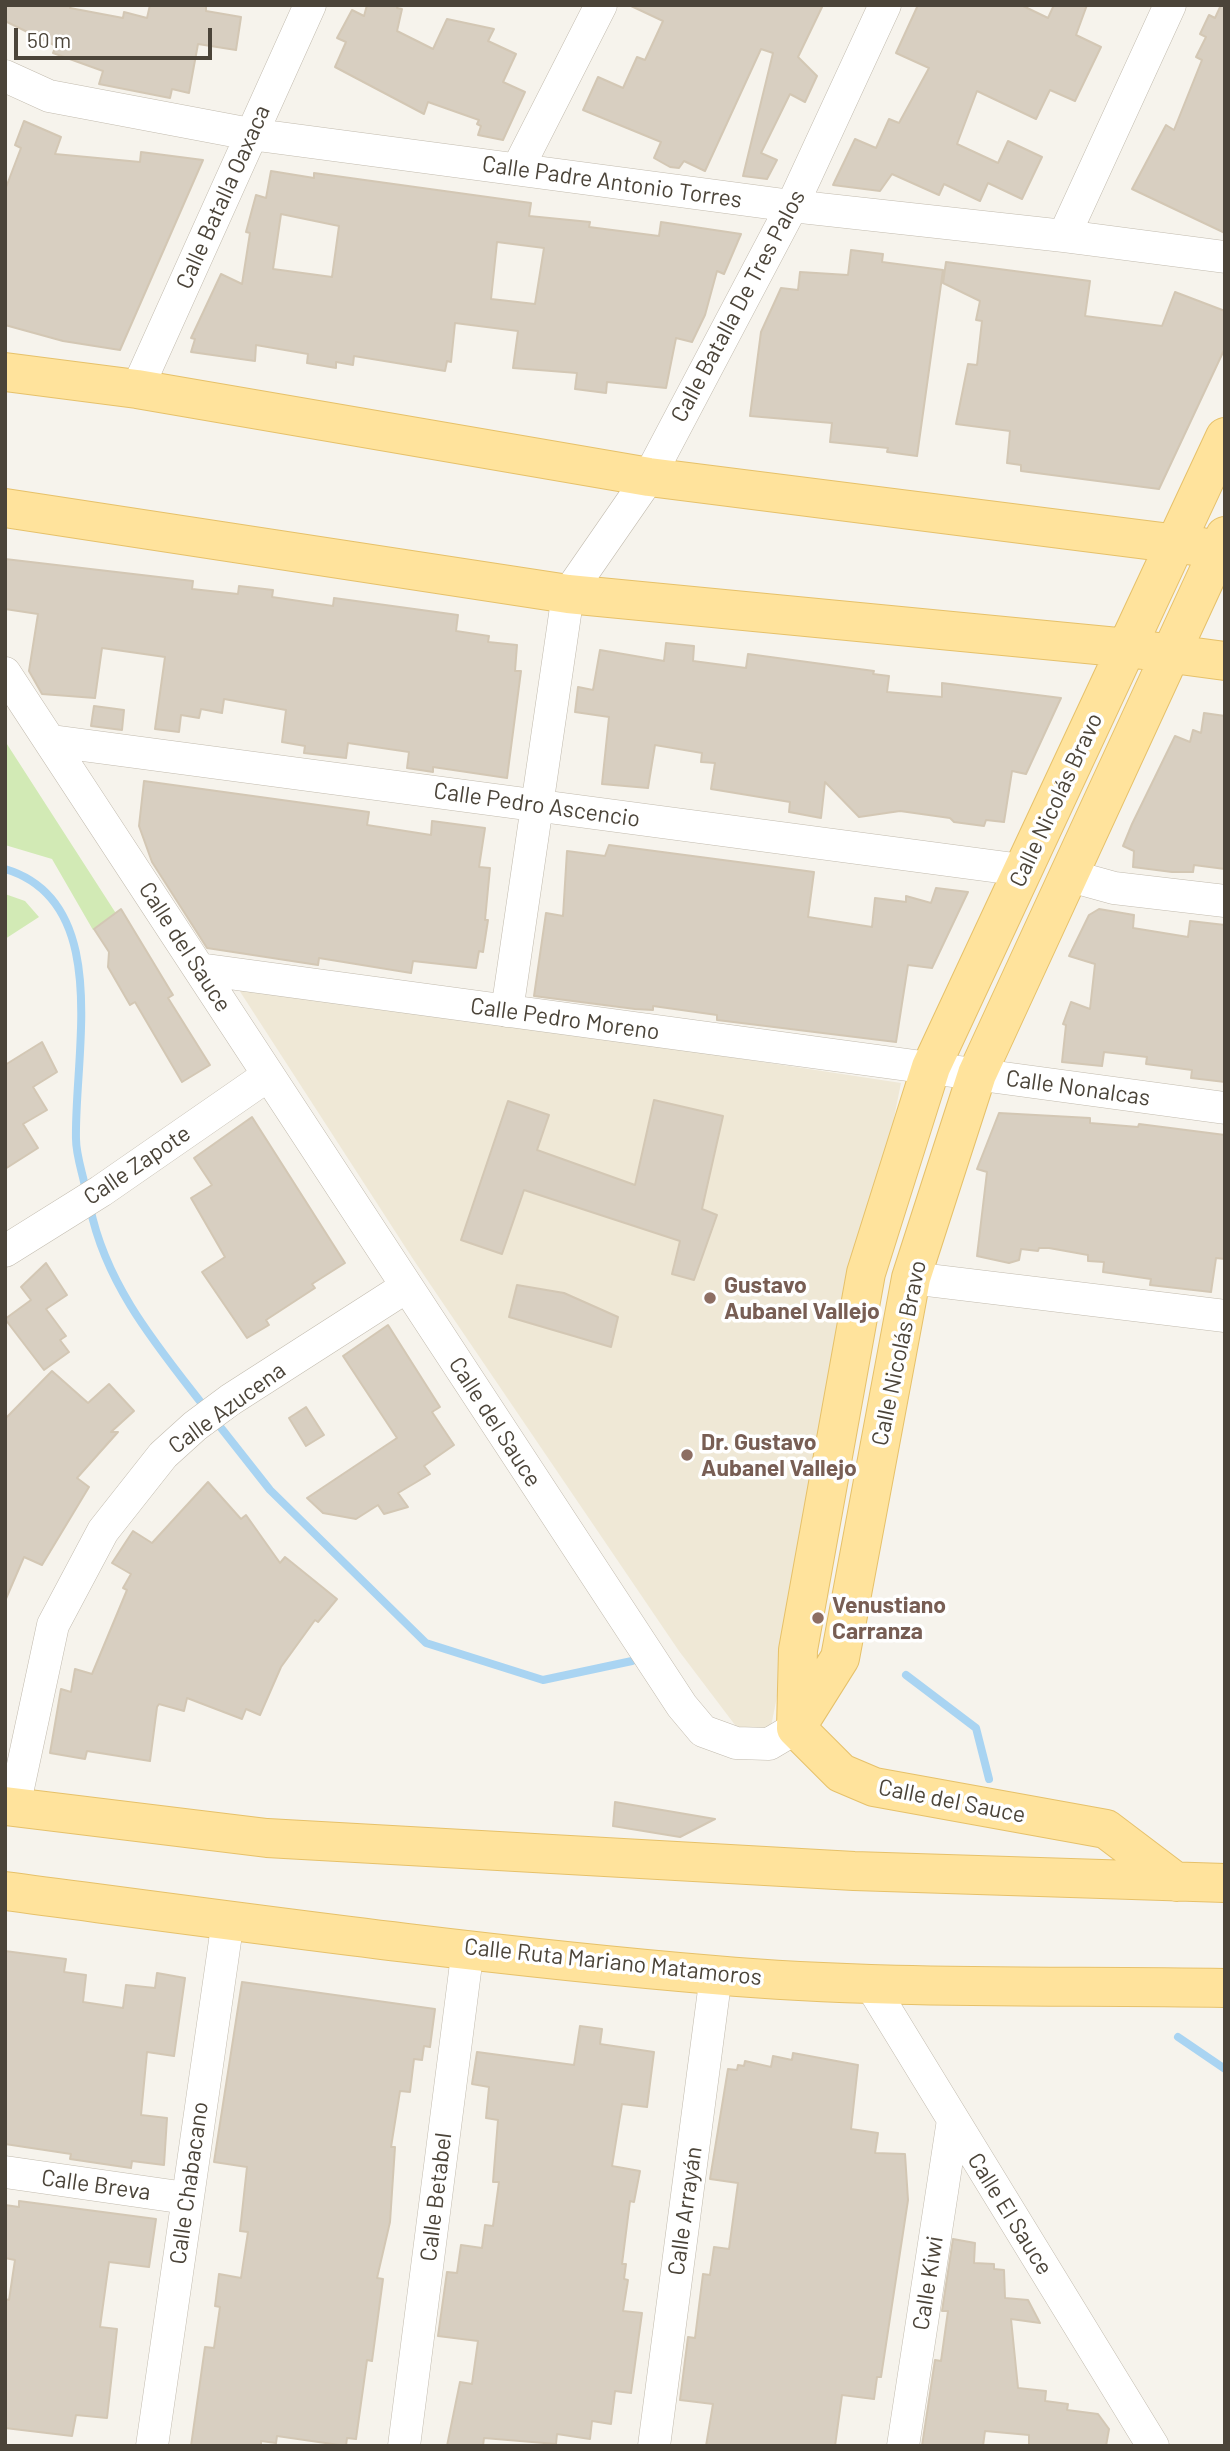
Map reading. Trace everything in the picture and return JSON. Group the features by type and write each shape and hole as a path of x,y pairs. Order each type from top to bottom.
{"main road":[{"path":"5,372 137,388 649,477 1176,544 1223,545"},
{"name":"Calle Nicolás Bravo","path":"796,1728 798,1650 866,1273 931,1067 1225,437"},
{"path":"5,508 568,594 1128,648 1225,661"},
{"name":"Calle Nicolás Bravo","path":"796,1728 840,1658 911,1278 976,1074 1223,545"},
{"name":"Calle del Sauce","path":"796,1728 841,1773 874,1787 1106,1829 1176,1882"},
{"path":"9,1806 267,1838 854,1871 1225,1883"},
{"name":"Calle Ruta Mariano Matamoros","path":"5,1891 228,1920 716,1975 869,1982 1225,1988"}],"street":[{"name":"Calle Batalla Oaxaca","path":"137,388 310,5"},
{"path":"518,169 601,5"},
{"name":"Calle Batalla De Tres Palos","path":"568,594 649,477 792,206 885,5"},
{"path":"1064,236 1170,5"},
{"name":"Calle Padre Antonio Torres","path":"5,76 48,96 250,134 792,206 1225,257"},
{"path":"507,1011 568,594"},
{"name":"Calle del Sauce","path":"5,673 682,1706 703,1731 736,1743 769,1744 796,1728"},
{"name":"Calle Pedro Ascencio","path":"52,741 1022,870"},
{"path":"1067,875 1114,888 1225,901"},
{"name":"Calle Pedro Moreno","path":"199,969 931,1067"},
{"name":"Calle Nonalcas","path":"931,1067 1225,1108"},
{"name":"Calle Zapote","path":"5,1251 102,1191 267,1076"},
{"path":"911,1278 1225,1316"},
{"name":"Calle Azucena","path":"9,1806 53,1625 103,1531 163,1455 195,1426 230,1400 406,1287"},
{"name":"Calle Chabacano","path":"152,2446 228,1920"},
{"name":"Calle Betabel","path":"404,2446 468,1948"},
{"name":"Calle Arrayán","path":"654,2446 716,1975"},
{"name":"Calle El Sauce","path":"869,1982 1153,2446"},
{"name":"Calle Kiwi","path":"903,2446 953,2120"},
{"name":"Calle Breva","path":"5,2172 186,2198"}],"shaded area":[{"name":"Dr. Gustavo Aubanel Vallejo","path":"239,990 526,1026 901,1083 766,1751 735,1725 679,1651 413,1259"}],"green space":[{"path":"5,741 117,915 93,930 52,859 5,845"},
{"path":"5,894 25,901 39,917 5,939"}],"building":[{"path":"5,5 71,5 70,8 123,18 124,12 147,18 150,5 206,5 206,11 241,17 236,50 198,44 189,93 172,89 170,98 99,84 103,71 53,53 56,46 5,21"},
{"path":"367,5 398,5 397,8 402,9 397,31 433,49 447,19 494,29 488,41 516,54 503,82 525,92 503,140 478,135 481,126 477,124 479,120 428,102 424,114 335,67 346,42 337,38 352,10 364,16"},
{"path":"629,5 823,5 798,57 817,76 805,102 790,94 761,153 777,160 767,179 743,176 773,53 761,49 705,171 684,161 679,168 670,167 654,158 661,142 583,110 598,77 623,88 637,57 645,60 663,21"},
{"path":"918,5 1021,5 1048,18 1054,5 1087,5 1076,35 1101,47 1075,101 1050,90 1036,119 977,91 957,144 998,163 1008,141 1042,157 1022,199 988,183 980,201 944,184 939,195 892,174 880,191 833,185 855,139 876,148 889,119 899,123 929,68 896,53"},
{"path":"1221,5 1225,5 1225,233 1132,189 1166,125 1174,130 1202,60 1196,57 1206,37 1200,34 1209,15 1215,18"},
{"path":"24,121 61,137 55,154 140,162 141,152 203,160 120,350 63,341 5,325 5,190 21,148 15,145"},
{"path":"271,171 314,178 314,173 531,203 529,216 590,222 589,227 659,236 661,222 741,234 724,274 717,271 705,315 692,342 676,338 666,388 607,382 606,393 575,389 577,373 513,368 518,331 455,323 451,362 447,361 445,371 354,356 353,365 336,362 336,368 307,363 308,354 256,345 255,361 191,352 195,339 191,338 221,274 242,284 250,233 246,232 256,195 266,198","holes":["281,214 339,226 332,277 273,269","497,242 544,248 535,304 491,299"]},
{"path":"851,250 883,254 882,262 943,270 917,456 887,452 888,448 830,442 832,423 750,416 761,332 781,288 798,290 800,272 848,275"},
{"path":"946,262 1090,281 1085,316 1162,326 1175,292 1225,311 1225,348 1159,489 1021,471 1021,465 1007,463 1010,431 956,424 968,364 977,365 982,321 976,320 980,301 943,283"},
{"path":"5,559 193,581 192,589 238,594 239,586 273,590 272,597 333,606 334,598 458,615 456,631 489,636 488,642 517,645 515,671 521,671 507,778 433,767 433,772 407,768 409,752 348,743 346,758 304,753 305,746 282,742 286,710 224,699 222,713 201,709 199,718 181,715 179,732 155,729 165,657 102,648 95,698 42,694 29,671 38,614 5,609"},
{"path":"666,643 694,646 693,661 746,668 748,654 874,671 873,674 889,676 887,692 942,697 942,683 1061,698 1026,774 1012,771 1004,822 986,820 984,826 900,811 859,817 825,782 821,818 789,812 790,802 711,789 715,763 701,762 702,753 655,745 648,788 602,784 609,717 575,712 578,687 593,690 600,650 664,661"},
{"path":"94,706 124,710 122,730 91,726"},
{"path":"1204,713 1225,716 1225,869 1194,865 1193,872 1172,872 1133,867 1134,851 1123,846 1132,824 1175,736 1190,742 1193,730 1201,733"},
{"path":"144,781 369,812 367,825 431,835 432,821 485,828 479,867 490,868 485,920 488,920 483,952 479,951 476,968 413,961 411,973 319,958 318,965 207,948 152,862 139,826"},
{"path":"609,845 814,872 808,917 872,927 875,898 906,902 906,896 931,903 936,888 968,892 932,968 908,965 896,1042 717,1020 717,1015 653,1006 653,1010 635,1009 534,996 546,913 563,916 567,851 605,856"},
{"path":"121,909 173,995 168,998 210,1065 182,1082 135,1002 130,1005 108,967 109,952 94,929"},
{"path":"1099,909 1134,915 1133,928 1188,937 1190,921 1225,925 1225,1082 1191,1078 1192,1070 1146,1064 1147,1057 1104,1052 1102,1066 1062,1062 1066,1025 1063,1024 1071,1002 1090,1009 1095,964 1069,956 1089,915"},
{"path":"42,1042 57,1072 33,1087 47,1110 23,1124 38,1148 5,1169 5,1065"},
{"path":"654,1100 723,1116 702,1209 717,1215 694,1280 672,1274 680,1241 524,1190 502,1254 461,1240 508,1101 549,1115 537,1150 635,1185"},
{"path":"999,1113 1090,1118 1090,1123 1138,1127 1139,1124 1225,1135 1225,1259 1216,1258 1211,1292 1150,1285 1151,1279 1103,1272 1104,1262 1088,1261 1088,1255 1049,1248 1039,1248 1038,1251 1021,1249 1019,1260 1009,1263 977,1256 987,1172 977,1169"},
{"path":"252,1117 345,1263 312,1284 315,1288 266,1320 269,1325 247,1338 202,1272 225,1257 191,1198 212,1185 194,1158"},
{"path":"46,1263 67,1295 46,1309 66,1336 60,1340 69,1352 44,1370 5,1319 31,1300 21,1287"},
{"path":"517,1285 564,1293 618,1317 611,1347 509,1317"},
{"path":"388,1325 440,1407 432,1412 454,1445 424,1466 430,1474 398,1493 408,1507 384,1514 378,1505 356,1519 323,1513 307,1498 397,1438 343,1356"},
{"path":"52,1371 88,1403 109,1384 134,1411 111,1432 118,1432 77,1478 89,1487 42,1565 24,1557 5,1601 5,1419"},
{"path":"306,1407 324,1435 306,1446 289,1418"},
{"path":"208,1482 241,1519 246,1515 280,1563 285,1557 337,1599 318,1622 315,1620 281,1667 260,1715 246,1709 242,1719 187,1698 184,1711 159,1704 157,1707 150,1761 87,1751 85,1759 50,1753 61,1689 71,1692 75,1669 92,1674 127,1590 123,1588 131,1574 112,1563 133,1531 152,1543"},
{"path":"615,1802 715,1819 680,1837 613,1826"},
{"path":"5,1951 66,1959 64,1972 86,1975 83,2002 123,2008 126,1985 155,1988 157,1973 185,1978 174,2056 147,2052 141,2115 167,2118 164,2165 132,2161 131,2168 70,2159 71,2154 5,2144"},
{"path":"242,1982 435,2009 430,2047 424,2046 422,2060 414,2059 410,2092 400,2091 391,2147 395,2147 390,2222 377,2278 383,2279 372,2361 367,2360 356,2439 347,2438 346,2446 277,2436 276,2443 261,2441 261,2446 191,2446 205,2347 214,2348 220,2307 215,2306 219,2274 241,2278 248,2232 240,2231 247,2167 214,2162"},
{"path":"580,2026 602,2029 600,2044 654,2052 647,2107 622,2104 612,2166 640,2171 634,2202 630,2201 622,2264 626,2264 624,2279 628,2280 623,2311 642,2313 631,2393 615,2391 611,2424 592,2421 590,2439 557,2434 556,2444 484,2438 483,2446 447,2446 460,2382 472,2384 478,2341 438,2336 447,2272 457,2273 461,2245 482,2248 485,2225 493,2226 499,2182 493,2182 498,2120 486,2118 489,2087 472,2084 477,2052 574,2065"},
{"path":"793,2053 858,2065 851,2129 878,2133 875,2153 905,2154 908,2200 881,2377 877,2377 874,2399 842,2395 835,2446 706,2446 713,2404 680,2400 688,2337 695,2338 703,2274 710,2275 714,2247 729,2249 738,2183 710,2179 728,2069 737,2070 738,2065 744,2066 745,2061 771,2067 773,2056 792,2060"},
{"path":"19,2201 156,2219 149,2267 109,2262 100,2327 117,2329 107,2418 76,2415 72,2436 5,2428 5,2299 9,2300 15,2260 5,2258 5,2205 19,2207"},
{"path":"953,2239 975,2243 974,2263 994,2264 994,2269 1004,2270 1005,2298 1028,2300 1040,2323 1011,2319 1018,2388 1046,2391 1045,2401 1068,2404 1067,2410 1098,2414 1109,2429 1106,2446 1029,2446 1029,2435 985,2431 983,2446 922,2446 935,2360 941,2361 948,2311 942,2311"}],"waterway":[{"path":"5,869 39,886 61,913 74,946 80,984 81,1025 76,1139 86,1191"},
{"path":"90,1207 108,1263 121,1289 152,1339 206,1409"},
{"path":"214,1419 270,1490 426,1643 543,1680 632,1661"},
{"path":"906,1675 976,1728 989,1779"},
{"path":"1178,2037 1225,2069"}],"place":[{"name":"Gustavo Aubanel Vallejo","path":"710,1298"},
{"name":"Dr. Gustavo Aubanel Vallejo","path":"687,1455"},
{"name":"Venustiano Carranza","path":"818,1618"}]}
